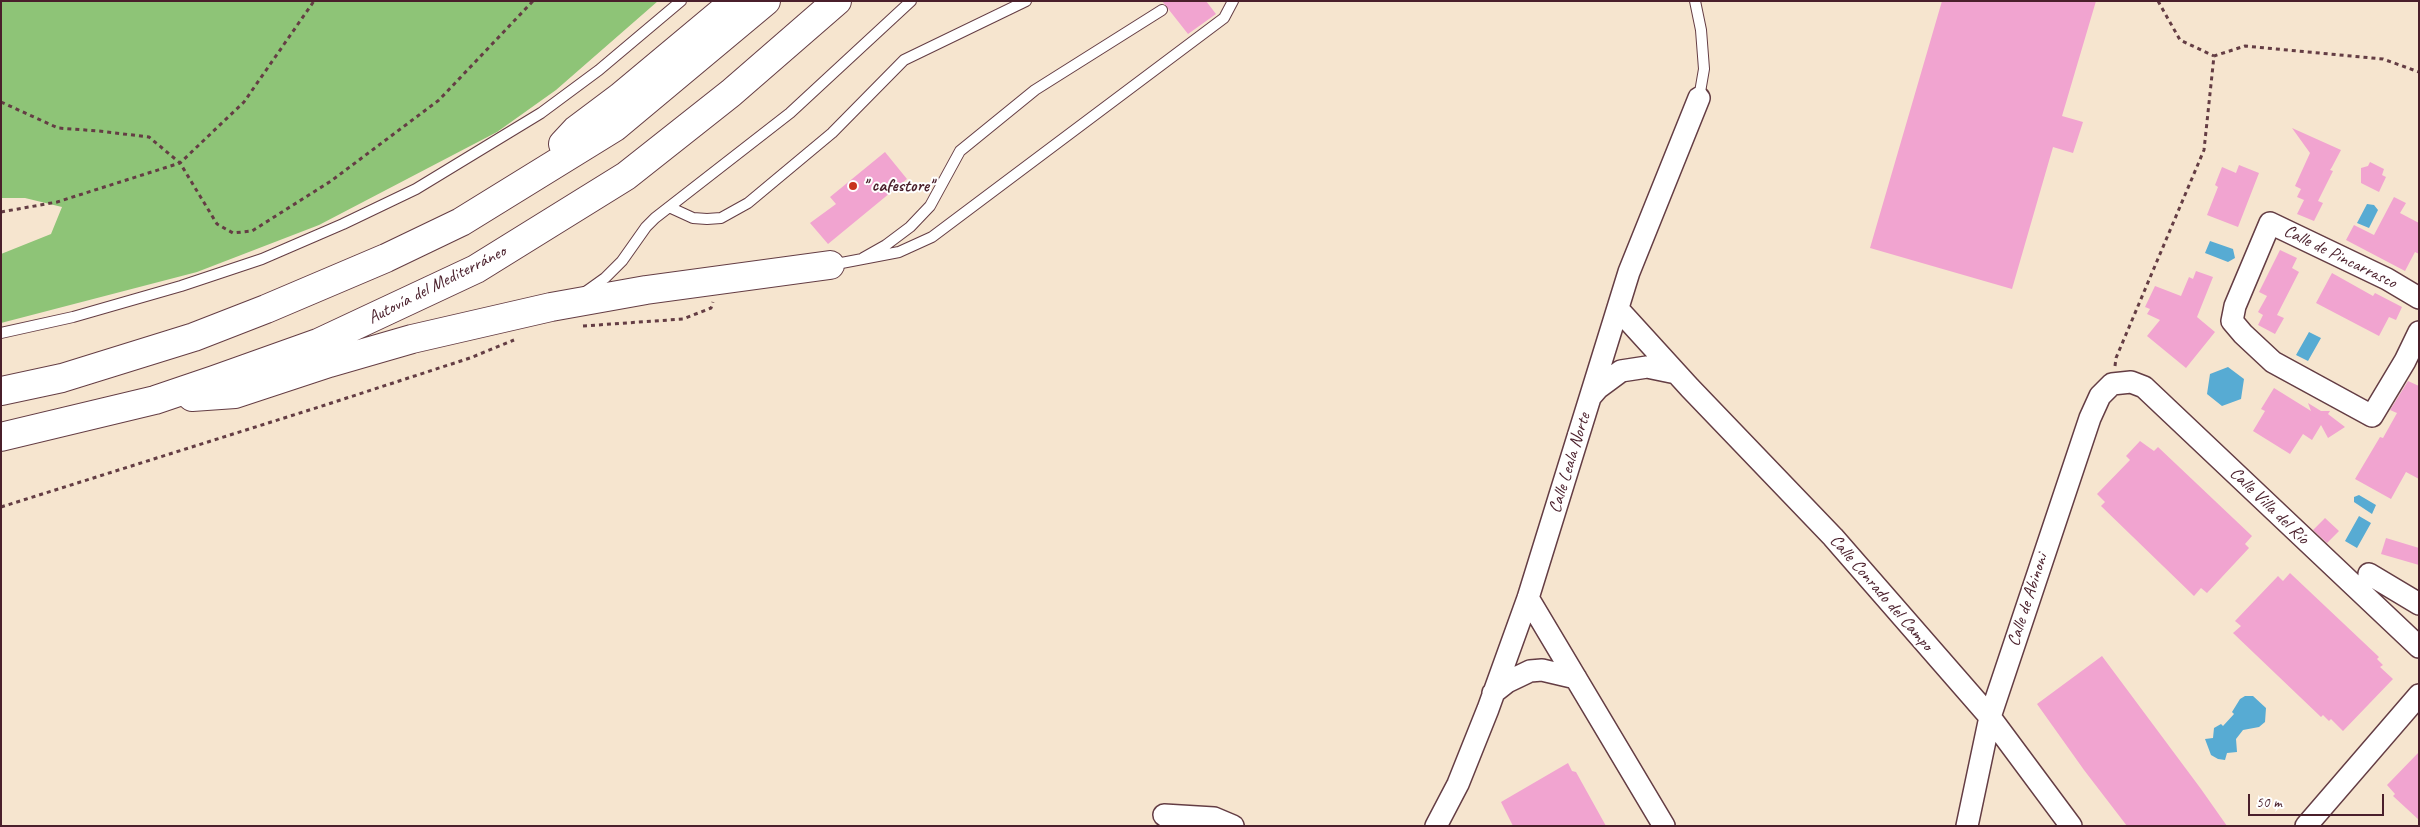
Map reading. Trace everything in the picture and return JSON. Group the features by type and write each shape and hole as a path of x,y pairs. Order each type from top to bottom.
{"highway":[{"path":"527,182 576,130 620,97 735,1"},
{"path":"1,391 62,378 184,340 266,309 386,258 461,222 615,127 766,1"},
{"name":"Autovía del Mediterráneo","path":"1,437 155,400 318,343 476,269 626,176 731,94 837,1"},
{"path":"155,400 235,394 328,363 412,339 551,307 646,290 797,271 830,265"}],"street":[{"name":"Calle Leala Norte","path":"1436,826 1458,784 1528,598 1630,272 1698,98"},
{"name":"Calle de Pincarrasco","path":"2419,298 2387,279 2270,223 2235,306 2232,322 2273,362 2372,416 2412,365 2419,332"},
{"name":"Calle Conrado del Campo","path":"1618,309 1676,373 1832,536 1990,717 2070,826"},
{"path":"1590,398 1598,388 1621,371 1647,367 1676,373"},
{"name":"Calle Villa del Río","path":"2112,384 2131,382 2144,387 2419,647"},
{"name":"Calle de Abinoni","path":"1967,826 1990,717 2090,418 2100,396 2112,384"},
{"path":"2369,574 2419,604"},
{"path":"1528,598 1664,826"},
{"path":"1493,693 1507,682 1530,671 1542,670 1576,678"},
{"path":"2306,826 2419,695"},
{"path":"1164,815 1214,818 1233,826"}],"lane":[{"path":"1,333 73,317 181,286 262,259 416,189 541,113 599,70 681,1"},
{"path":"551,307 585,292 605,278 622,261 646,227 670,206 790,113 911,1"},
{"path":"670,206 693,218 707,219 721,218 748,203 832,133 904,60 1026,1"},
{"path":"830,265 860,259 877,258 899,252 932,237 1224,18 1233,1"},
{"path":"1695,1 1701,30 1704,69 1698,98"},
{"path":"860,259 886,246 910,227 930,206 960,151 1035,90 1162,10"}],"path":[{"path":"1,212 57,202 180,163 244,102 314,1"},
{"path":"1,102 58,128 100,130 149,137 180,163 217,224 233,233 252,231 331,181 439,100 533,1"},
{"path":"2158,1 2180,40 2214,56 2245,46 2383,59 2419,72"},
{"path":"2112,384 2116,358 2204,150 2214,56"},
{"path":"579,326 683,319 710,308 720,280"},
{"path":"1,507 174,454 470,358"}],"green space":[{"path":"1,1 658,1 556,90 497,132 319,225 197,272 1,323 1,254 51,234 62,207 25,198 1,198"}],"water":[{"path":"2367,204 2374,205 2378,210 2369,228 2357,223"},
{"path":"2210,241 2233,249 2235,258 2228,262 2205,253"},
{"path":"2309,332 2321,338 2308,361 2296,355"},
{"path":"2228,367 2244,379 2241,399 2222,406 2207,394 2210,374"},
{"path":"2359,495 2376,505 2372,514 2354,502 2354,497"},
{"path":"2359,516 2371,523 2357,548 2345,541"},
{"path":"2245,696 2253,696 2266,708 2265,722 2259,727 2243,730 2236,739 2237,752 2227,753 2225,760 2218,759 2211,755 2205,739 2213,738 2214,728 2221,724 2223,726 2234,714 2232,712 2240,699"}],"building":[{"path":"1162,1 1206,1 1216,14 1188,34"},
{"path":"1942,1 2096,1 2062,116 2083,122 2073,153 2053,147 2012,289 1870,248"},
{"path":"2292,128 2341,150 2330,170 2333,171 2318,201 2323,203 2314,221 2297,214 2304,200 2297,197 2301,189 2295,186 2310,153"},
{"path":"885,152 907,179 828,244 810,223 836,204 830,197"},
{"path":"2370,162 2384,169 2382,175 2386,177 2379,192 2361,183 2361,168 2368,166"},
{"path":"2239,165 2259,173 2238,227 2207,215 2218,187 2215,185 2222,167 2236,173"},
{"path":"2394,197 2406,203 2400,213 2419,223 2419,254 2415,252 2405,271 2346,240 2354,225 2374,235"},
{"path":"2280,250 2297,258 2292,268 2299,272 2277,315 2284,318 2275,334 2258,325 2263,315 2258,312 2267,296 2259,292"},
{"path":"2196,271 2213,277 2197,317 2215,332 2186,368 2147,336 2160,320 2147,314 2150,309 2145,307 2155,286 2181,296 2189,277 2193,279"},
{"path":"2332,273 2373,296 2375,293 2402,307 2396,320 2389,317 2379,336 2316,303"},
{"path":"2408,381 2419,386 2419,479 2406,472 2391,499 2355,479 2380,437 2383,438 2397,413 2390,410"},
{"path":"2274,388 2311,411 2308,403 2321,411 2330,411 2328,414 2345,427 2328,438 2321,425 2312,440 2303,434 2290,454 2253,431 2265,411 2261,409"},
{"path":"2140,441 2154,451 2158,447 2252,536 2245,544 2249,548 2207,593 2201,588 2194,596 2101,506 2105,502 2097,494 2130,460 2126,456"},
{"path":"2325,518 2339,531 2327,543 2313,530"},
{"path":"2386,538 2419,548 2419,565 2381,554"},
{"path":"2290,573 2379,657 2377,659 2383,665 2380,667 2393,679 2343,731 2331,719 2329,721 2323,715 2321,717 2233,633 2241,626 2235,621 2278,576 2283,581"},
{"path":"2102,656 2227,826 2127,826 2084,770 2037,704"},
{"path":"2419,752 2419,820 2393,796 2395,794 2387,785"},
{"path":"1568,763 1572,771 1576,772 1606,826 1513,826 1501,802"}],"place":[{"name":"\" cafestore\"","path":"853,186"}]}
